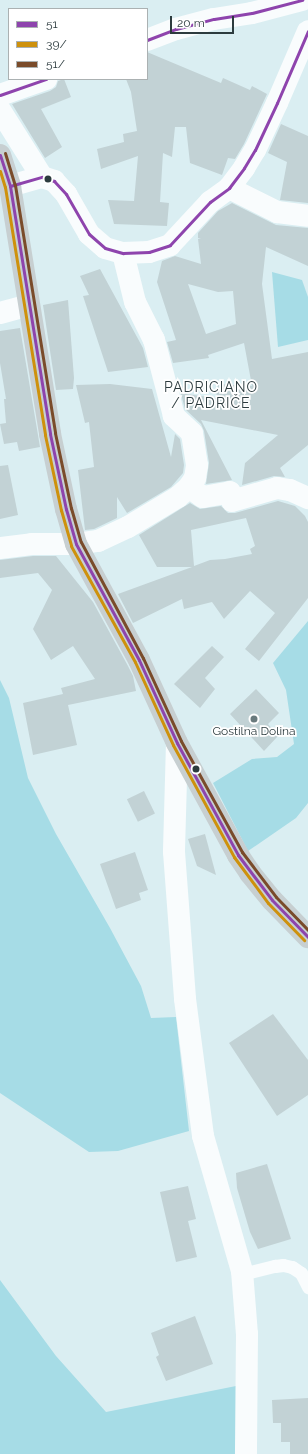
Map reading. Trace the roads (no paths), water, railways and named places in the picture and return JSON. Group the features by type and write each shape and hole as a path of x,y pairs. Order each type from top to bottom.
{"main road":[{"path":"0,155 10,186 58,474 76,544 139,660 177,743 246,867 272,900 308,937"}],"street":[{"path":"148,40 176,29 214,19 252,13 302,0"},
{"path":"0,110 42,177 54,182 66,194 89,234 105,248 123,253 149,252 170,245 210,202 229,188 255,150 308,31"},
{"path":"0,95 43,80"},
{"path":"10,186 42,177"},
{"path":"229,188 277,212 308,216"},
{"path":"0,548 32,544 76,544 98,541 116,533 178,497 189,487 194,478 197,465 192,433 174,416 154,340 135,302 123,253"},
{"path":"0,313 29,305"},
{"path":"189,487 203,497 230,492 232,501 277,488 290,490 308,498"},
{"path":"177,743 174,852 185,999 203,1136 242,1274 247,1334 246,1454"}],"lane":[{"path":"242,1274 283,1265 292,1267 301,1273 307,1283"}],"place":[{"name":"Gostilna Dolina","path":"254,719"}],"district":[{"name":"PADRICIANO / PADRIČE","path":"211,396"}]}
